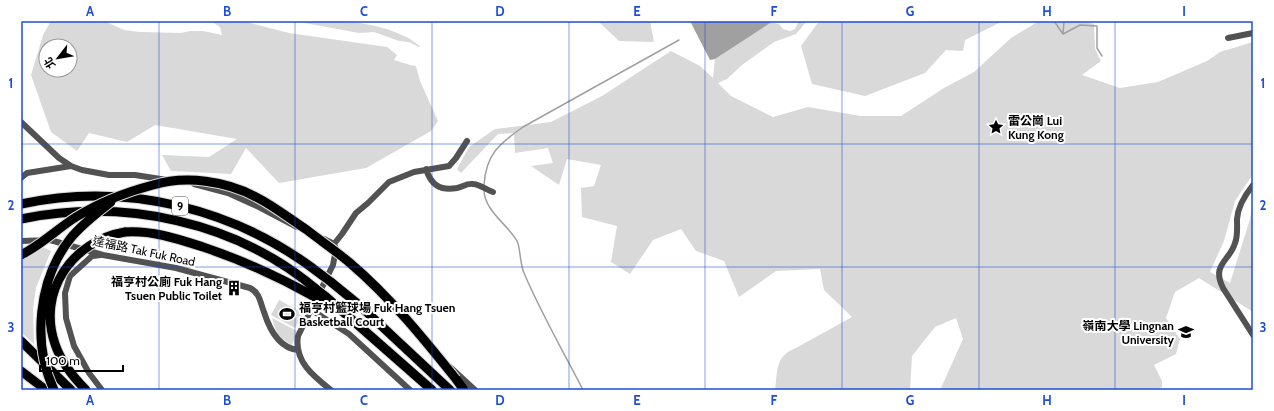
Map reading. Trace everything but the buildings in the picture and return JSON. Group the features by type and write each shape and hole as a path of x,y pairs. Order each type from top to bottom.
{"highway":[{"path":"21,255 98,203 121,195 155,184 192,181 223,185 262,200 286,215 351,264 402,315 464,390"},
{"path":"54,390 44,362 41,334 42,307 50,278 60,255 73,236 121,195"},
{"name":"9","path":"21,204 56,198 89,196 132,198 170,204 209,214 243,227 274,242 331,282 358,304 450,390"},
{"name":"9","path":"21,219 49,214 104,211 137,213 173,220 226,236 252,247 288,268 315,292"},
{"path":"86,390 67,366 55,344 51,323 53,296 63,273 80,252 101,239 125,232 148,232 182,240 243,261 297,287 315,292 350,318 432,390"},
{"path":"21,341 71,390"},
{"path":"21,371 46,390"}],"street":[{"path":"1228,38 1253,33"},
{"path":"21,122 59,158 71,166 82,170 109,175 135,175 192,183 228,193 259,207 302,230 334,244 336,249 333,265 298,336 298,350 301,359 315,378 331,390"},
{"path":"334,244 356,213 389,182 397,177 426,169 449,166 467,141"},
{"path":"21,178 27,173 71,166"},
{"path":"426,169 429,179 436,186 457,188 473,184 493,192"},
{"path":"1253,185 1245,197 1238,213 1235,244 1223,261 1219,274 1223,288 1253,335"},
{"name":"達福路 Tak Fuk Road","path":"21,241 50,240 103,255 176,268 250,288 259,296 268,323 276,336 291,350 298,350"},
{"path":"102,390 89,373 74,346 66,318 65,293 70,276 92,256 103,255"},
{"path":"310,309 349,334 410,390"},
{"path":"438,356 475,390"}],"shaded area":[{"path":"51,21 104,21 124,30 140,32 181,33 203,31 222,35 220,27 211,21 242,21 289,33 387,47 397,55 394,60 416,66 420,81 438,121 431,131 366,168 279,183 246,148 231,174 171,171 162,155 209,157 237,139 155,125 127,142 89,133 77,151 51,132 31,75 38,52 38,78 78,78 78,38 42,38"},
{"path":"294,21 337,21 378,26 408,38 420,46 419,47 409,42 399,41 374,32 359,33"},
{"path":"598,21 650,21 654,42 619,41"},
{"path":"690,21 773,21 715,59 710,60"},
{"path":"799,21 807,21 796,34 774,42 742,65 727,79 718,83 731,96 773,117 808,107 861,116 901,116 944,88 974,72 1011,38 1039,21 1083,21 1094,24 1095,49 1101,61 1082,75 1120,88 1158,82 1207,61 1220,52 1253,42 1253,174 1235,201 1224,241 1210,272 1230,283 1250,219 1253,201 1253,312 1199,278 1175,292 1166,318 1180,339 1176,354 1154,365 1162,381 1162,387 1157,390 946,390 941,388 963,339 956,318 935,327 912,356 910,390 775,390 777,370 784,355 852,317 824,290 820,269 776,271 739,297 724,261 696,251 681,229 653,240 630,274 611,262 617,226 582,217 581,188 594,186 601,165 567,159 559,185 531,166 553,163 548,148 515,153 514,133 498,134 461,173 457,169 469,147 495,129 551,122 602,96 671,51 700,66 713,78 715,59 770,22 779,24 783,29 790,31 795,29"},
{"path":"822,21 1003,21 965,40 963,51 946,50 925,73 865,96 812,84 801,46 817,24"},
{"path":"43,247 51,251 36,288 33,308 34,344 21,332 21,259"},
{"name":"福亨村籃球場 Fuk Hang Tsuen Basketball Court","path":"279,300 303,313 295,328 271,315"},
{"path":"272,318 297,331 292,345 278,334"}],"waterway":[{"path":"1054,21 1063,34 1080,25 1097,26 1097,48 1102,56"},
{"path":"1063,34 1064,21"},
{"path":"484,185 485,174 495,151 507,139 523,127 679,40"},
{"path":"484,191 488,205 517,241 523,269 531,288 583,390"}],"place":[{"name":"雷公崗 Lui Kung Kong","path":"996,127"},
{"name":"福亨村公廁 Fuk Hang Tsuen Public Toilet","path":"234,288"},
{"name":"福亨村籃球場 Fuk Hang Tsuen Basketball Court","path":"287,314"},
{"name":"嶺南大學 Lingnan University","path":"1186,332"}]}
